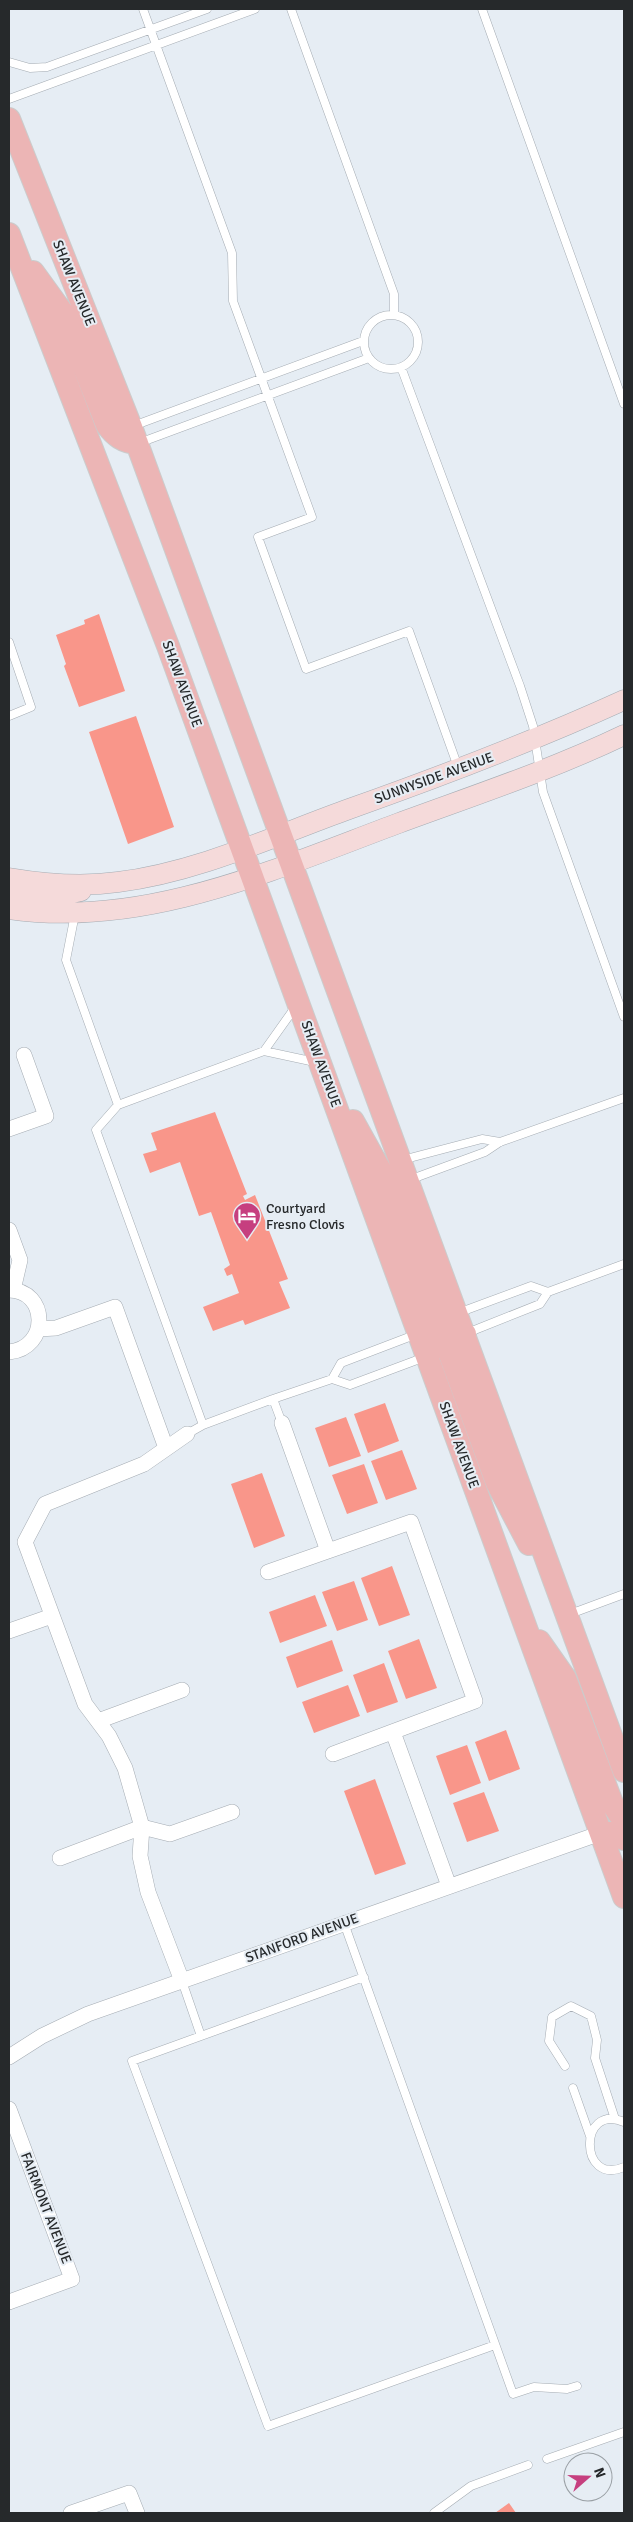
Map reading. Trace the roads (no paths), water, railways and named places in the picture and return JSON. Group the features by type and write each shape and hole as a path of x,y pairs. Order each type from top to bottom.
{"main road":[{"name":"SHAW AVENUE","path":"9,119 134,435 282,834 624,1771"},
{"name":"SHAW AVENUE","path":"10,240 165,637 624,1897"},
{"path":"10,240 62,312 107,425 114,435 123,440 134,435"},
{"name":"SUNNYSIDE AVENUE","path":"117,882 175,870 242,849 535,740 624,700"},
{"path":"9,909 40,914 75,913 151,905 252,876 292,862 539,772 624,735"},
{"path":"9,878 64,884 117,882"},
{"path":"9,894 53,897 117,882"},
{"path":"321,1063 383,1175 436,1320 445,1330 461,1323"},
{"path":"418,1333 439,1342 449,1352 497,1483 567,1615"},
{"path":"522,1618 565,1678 612,1803 619,1814 624,1816"},
{"path":"600,1832 611,1832 624,1839"}],"street":[{"path":"9,1129 46,1116 24,1055"},
{"path":"9,1230 20,1260 11,1290 30,1298 36,1307 39,1318 38,1329 34,1339 26,1346 9,1352"},
{"path":"38,1329 56,1328 115,1307 166,1448"},
{"path":"282,1423 328,1551"},
{"path":"182,1981 148,1892 140,1856 142,1827 125,1768 109,1736 85,1704 25,1542 45,1504 144,1464 186,1434"},
{"path":"268,1572 411,1522 414,1530 475,1701 333,1754"},
{"path":"9,1631 52,1616"},
{"path":"98,1721 182,1690"},
{"path":"393,1732 449,1886"},
{"path":"60,1858 142,1827 170,1834 232,1812"},
{"name":"STANFORD AVENUE","path":"9,2057 42,2036 88,2014 600,1832"},
{"name":"FAIRMONT AVENUE","path":"9,2109 72,2279 9,2302"},
{"path":"71,2513 129,2493 137,2513"}],"lane":[{"path":"143,9 232,253 233,301 312,517 258,537 306,669 409,631 459,769"},
{"path":"9,62 30,68 48,67 207,9"},
{"path":"9,99 255,9"},
{"path":"292,9 394,294 394,315"},
{"path":"482,9 624,404"},
{"path":"386,315 394,315 410,323 418,338 414,355 401,367 387,369 380,367 369,358 364,341 365,334 373,321 386,315"},
{"path":"134,435 261,379 364,341"},
{"path":"134,435 268,396 369,358"},
{"path":"401,367 520,686 535,740 539,772 544,792 624,1017"},
{"path":"9,642 31,707 9,716"},
{"path":"75,913 66,960 118,1105"},
{"path":"264,1051 299,1002"},
{"path":"203,1425 96,1130 118,1105 264,1051 321,1063"},
{"path":"405,1170 485,1152 500,1142 624,1098"},
{"path":"405,1170 482,1139 500,1142"},
{"path":"461,1323 540,1304 548,1292 624,1264"},
{"path":"461,1323 531,1286 548,1292"},
{"path":"332,1379 341,1363 418,1333"},
{"path":"186,1434 203,1425 332,1379 350,1385 427,1356"},
{"path":"273,1400 282,1423"},
{"path":"567,1615 624,1594"},
{"path":"344,1923 513,2394 534,2387 567,2389 578,2386"},
{"path":"364,1977 132,2061 268,2426 495,2345"},
{"path":"182,1981 201,2036"},
{"path":"565,2066 549,2041 552,2017 571,2006 591,2016 598,2040 595,2058 615,2119"},
{"path":"573,2088 590,2136 589,2152 598,2164 613,2169 624,2167"},
{"path":"590,2136 600,2123 615,2119 624,2122"},
{"path":"547,2459 624,2432"},
{"path":"434,2513 471,2486 528,2464"}],"place":[{"name":"Courtyard Fresno Clovis","path":"247,1240"}]}
